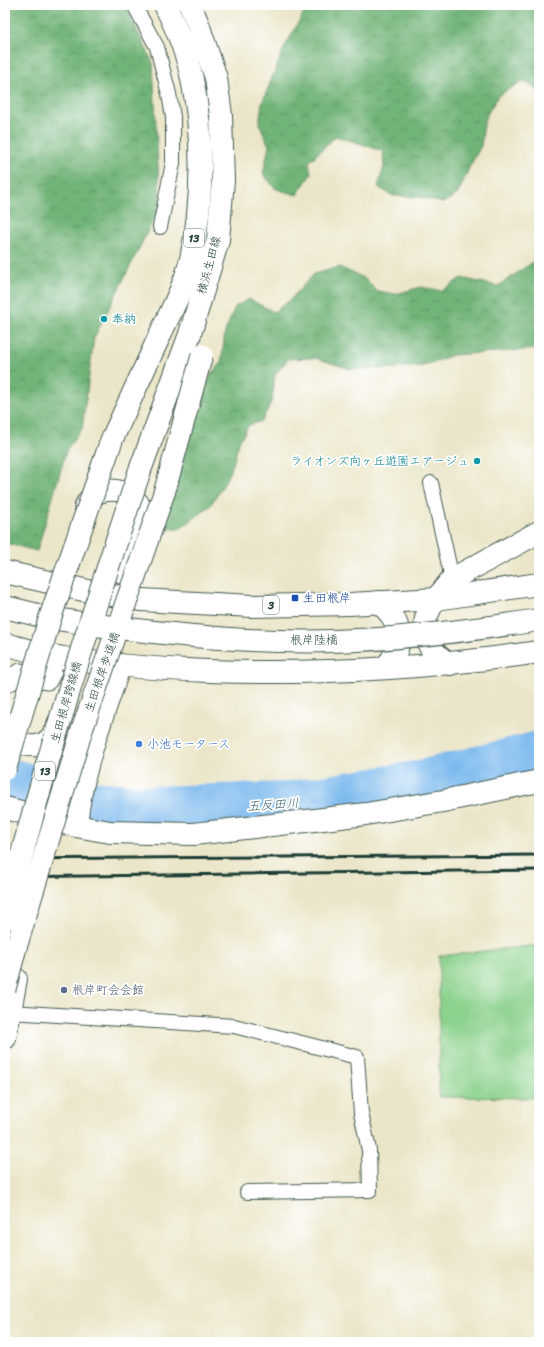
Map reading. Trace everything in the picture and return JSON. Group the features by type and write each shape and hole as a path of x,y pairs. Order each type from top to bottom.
{"main road":[{"name":"横浜生田線","path":"50,618 112,439 174,304 190,260 198,210 200,174 197,113 192,78 179,33 165,5"},
{"name":"横浜生田線","path":"89,624 139,472 190,334 218,240 222,180 221,115 216,78 190,5"},
{"path":"450,664 439,658 432,651 427,641 425,626 427,616 436,599 452,579 539,532"},
{"name":"3","path":"5,572 88,591 141,600 252,606 436,599 539,584"},
{"path":"378,602 394,616 398,627 398,642 395,653 385,668"},
{"name":"根岸陸橋","path":"5,607 50,618 174,636 253,641 357,640 458,632 539,620"},
{"name":"13","path":"5,769 50,618"},
{"name":"生田根岸跨線橋","path":"5,919 22,849 89,624"},
{"path":"5,644 63,658 120,665 172,670 253,673 312,673 450,664 539,652"},
{"path":"76,821 81,787 88,756 120,665"},
{"path":"5,808 76,821 110,832 194,834 366,814 443,801 539,781"},
{"path":"5,1038 10,1012 9,982"}],"street":[{"name":"生田根岸歩道橋","path":"9,982 15,951 82,730 165,490 202,355"},
{"path":"62,573 87,501 99,492 112,489 129,494 140,505 143,517 123,573 134,576"},
{"path":"5,682 21,674 47,679 51,671"},
{"path":"5,740 31,747 44,743 55,734 58,723 82,730"}],"lane":[{"path":"134,5 156,47 170,94 173,117 173,163 160,228"},
{"path":"431,483 452,579"},
{"path":"10,1012 234,1026 357,1057 361,1113 369,1150 370,1190 247,1192"}],"green space":[{"path":"5,5 125,5 153,63 160,207 94,338 82,429 67,449 37,551 5,543"},
{"path":"308,5 539,5 539,94 535,87 522,81 498,96 485,118 481,146 469,168 458,194 443,203 420,197 393,196 378,187 384,166 383,151 336,136 309,162 311,174 297,195 276,189 263,174 269,146 259,123 262,103 283,50"},
{"path":"539,258 539,349 453,355 423,366 380,369 350,369 315,358 288,359 275,375 272,400 262,421 249,425 239,442 233,464 224,484 210,506 181,528 165,530 165,516 211,373 221,364 225,332 235,307 249,299 274,312 289,301 314,274 339,267 364,278 377,291 396,294 421,287 442,291 461,278 498,286"},
{"path":"539,945 539,1098 439,1097 439,956"}],"waterway":[{"name":"五反田川","path":"5,780 92,804 148,809 285,805 417,784 539,754"}],"railway":[{"path":"5,859 539,855"},
{"path":"5,877 539,870"}],"place":[{"name":"奉納","path":"104,319"},
{"name":"ライオンズ向ヶ丘遊園エアージュ","path":"477,461"},
{"name":"生田根岸","path":"295,598"},
{"name":"小池モータース","path":"139,744"},
{"name":"根岸町会会館","path":"64,990"}]}
